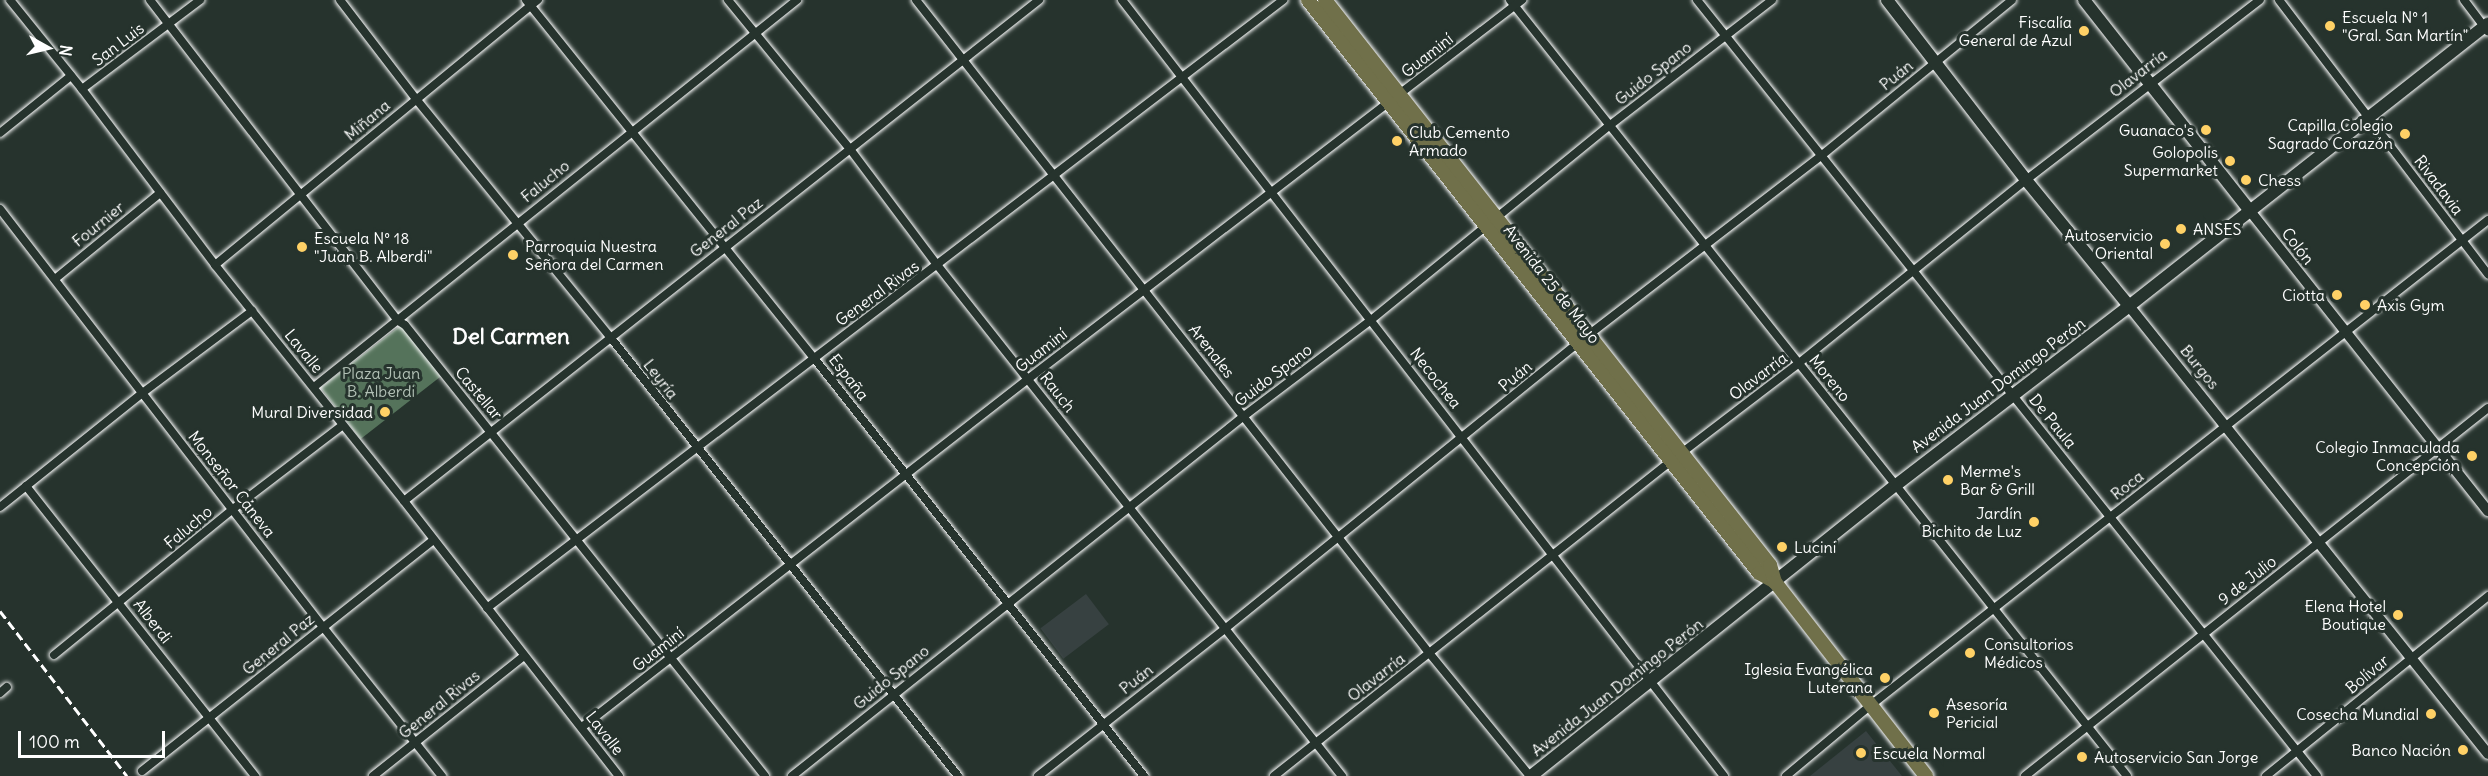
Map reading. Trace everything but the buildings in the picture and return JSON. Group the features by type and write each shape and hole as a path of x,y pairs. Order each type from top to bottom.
{"main road":[{"name":"Avenida 25 de Mayo","path":"1308,0 1395,98"},
{"name":"Avenida 25 de Mayo","path":"1325,0 1395,98 1491,223 1676,457 1770,565 1775,582 1926,776"},
{"name":"Burgos","path":"1887,0 2026,180 2129,306"},
{"name":"Colón","path":"2084,0 2250,211"},
{"name":"Avenida Juan Domingo Perón","path":"1531,776 2012,394 2129,306 2487,27"}],"street":[{"name":"Lavalle","path":"10,0 82,89 215,266 344,424 582,727 616,775"},
{"name":"Castellar","path":"150,0 299,196 397,320 405,325 492,432 765,776"},
{"name":"San Luis","path":"82,89 200,0"},
{"name":"Leyría","path":"340,0 416,99 610,338 958,776"},
{"name":"Rauch","path":"728,0 850,149 938,266 1342,776"},
{"name":"Falucho","path":"314,387 630,131 797,0"},
{"name":"Arenales","path":"916,0 1430,654 1531,776"},
{"name":"General Paz","path":"404,501 1039,0"},
{"name":"Necochea","path":"1122,0 1652,680 1724,776"},
{"name":"General Rivas","path":"487,608 578,540 695,447 938,266 1283,0"},
{"name":"De Paula","path":"1697,0 2317,776"},
{"name":"Guido Spano","path":"792,776 1244,416 1371,320 1609,126 1772,0"},
{"name":"Puán","path":"1038,776 1226,628 1583,339 1822,155 2012,0"},
{"name":"Olavarría","path":"1274,776 1676,457 1799,363 2149,83 2260,0"},
{"name":"Rivadavia","path":"2279,0 2488,274"},
{"path":"2464,0 2487,27"},
{"name":"Miñana","path":"215,266 532,2"},
{"name":"España","path":"532,2 630,131 814,358 1144,776"},
{"name":"Guaminí","path":"582,727 1028,379 1395,98 1515,2"},
{"name":"Moreno","path":"1515,2 1609,126 2127,776"},
{"path":"0,133 71,76"},
{"name":"Fournier","path":"54,279 160,193"},
{"name":"Monseñor Cáneva","path":"0,209 141,394 442,776"},
{"name":"Colón","path":"2250,211 2488,511"},
{"name":"Roca","path":"1786,776 1871,705 2488,220"},
{"name":"Burgos","path":"2129,306 2488,754"},
{"path":"0,507 141,394 252,311"},
{"name":"9 de Julio","path":"2025,776 2488,408"},
{"name":"Falucho","path":"54,655 233,508 344,424"},
{"name":"Alberdi","path":"26,486 255,776"},
{"name":"General Paz","path":"142,771 433,540"},
{"name":"Bolívar","path":"2266,776 2488,596"},
{"name":"General Rivas","path":"373,776 524,656"}],"shaded area":[{"path":"1086,594 1109,624 1063,659 1040,628"},
{"name":"Escuela Normal","path":"1866,731 1902,776 1810,776"}],"green space":[{"name":"Plaza Juan B. Alberdi","path":"401,325 441,376 361,439 321,388"}],"railway":[{"path":"0,611 127,776"}],"place":[{"name":"Escuela Nº 1 \"Gral. San Martín\"","path":"2330,26"},
{"name":"Fiscalía General de Azul","path":"2084,31"},
{"name":"Guanaco's","path":"2206,130"},
{"name":"Capilla Colegio Sagrado Corazón","path":"2405,134"},
{"name":"Club Cemento Armado","path":"1397,141"},
{"name":"Golopolis Supermarket","path":"2230,161"},
{"name":"Chess","path":"2246,180"},
{"name":"ANSES","path":"2181,229"},
{"name":"Autoservicio Oriental","path":"2165,244"},
{"name":"Escuela Nº 18 \"Juan B. Alberdi\"","path":"302,247"},
{"name":"Parroquia Nuestra Señora del Carmen","path":"513,255"},
{"name":"Ciotta","path":"2337,295"},
{"name":"Axis Gym","path":"2365,305"},
{"name":"Mural Diversidad","path":"385,412"},
{"name":"Colegio Inmaculada Concepción","path":"2472,456"},
{"name":"Merme's Bar & Grill","path":"1948,480"},
{"name":"Jardín Bichito de Luz","path":"2034,522"},
{"name":"Lucini","path":"1782,547"},
{"name":"Elena Hotel Boutique","path":"2398,615"},
{"name":"Consultorios Médicos","path":"1970,653"},
{"name":"Iglesia Evangélica Luterana","path":"1885,678"},
{"name":"Asesoría Pericial","path":"1934,713"},
{"name":"Cosecha Mundial","path":"2431,714"},
{"name":"Banco Nación","path":"2463,750"},
{"name":"Escuela Normal","path":"1861,753"},
{"name":"Autoservicio San Jorge","path":"2082,757"}],"district":[{"name":"Del Carmen","path":"511,337"}]}
